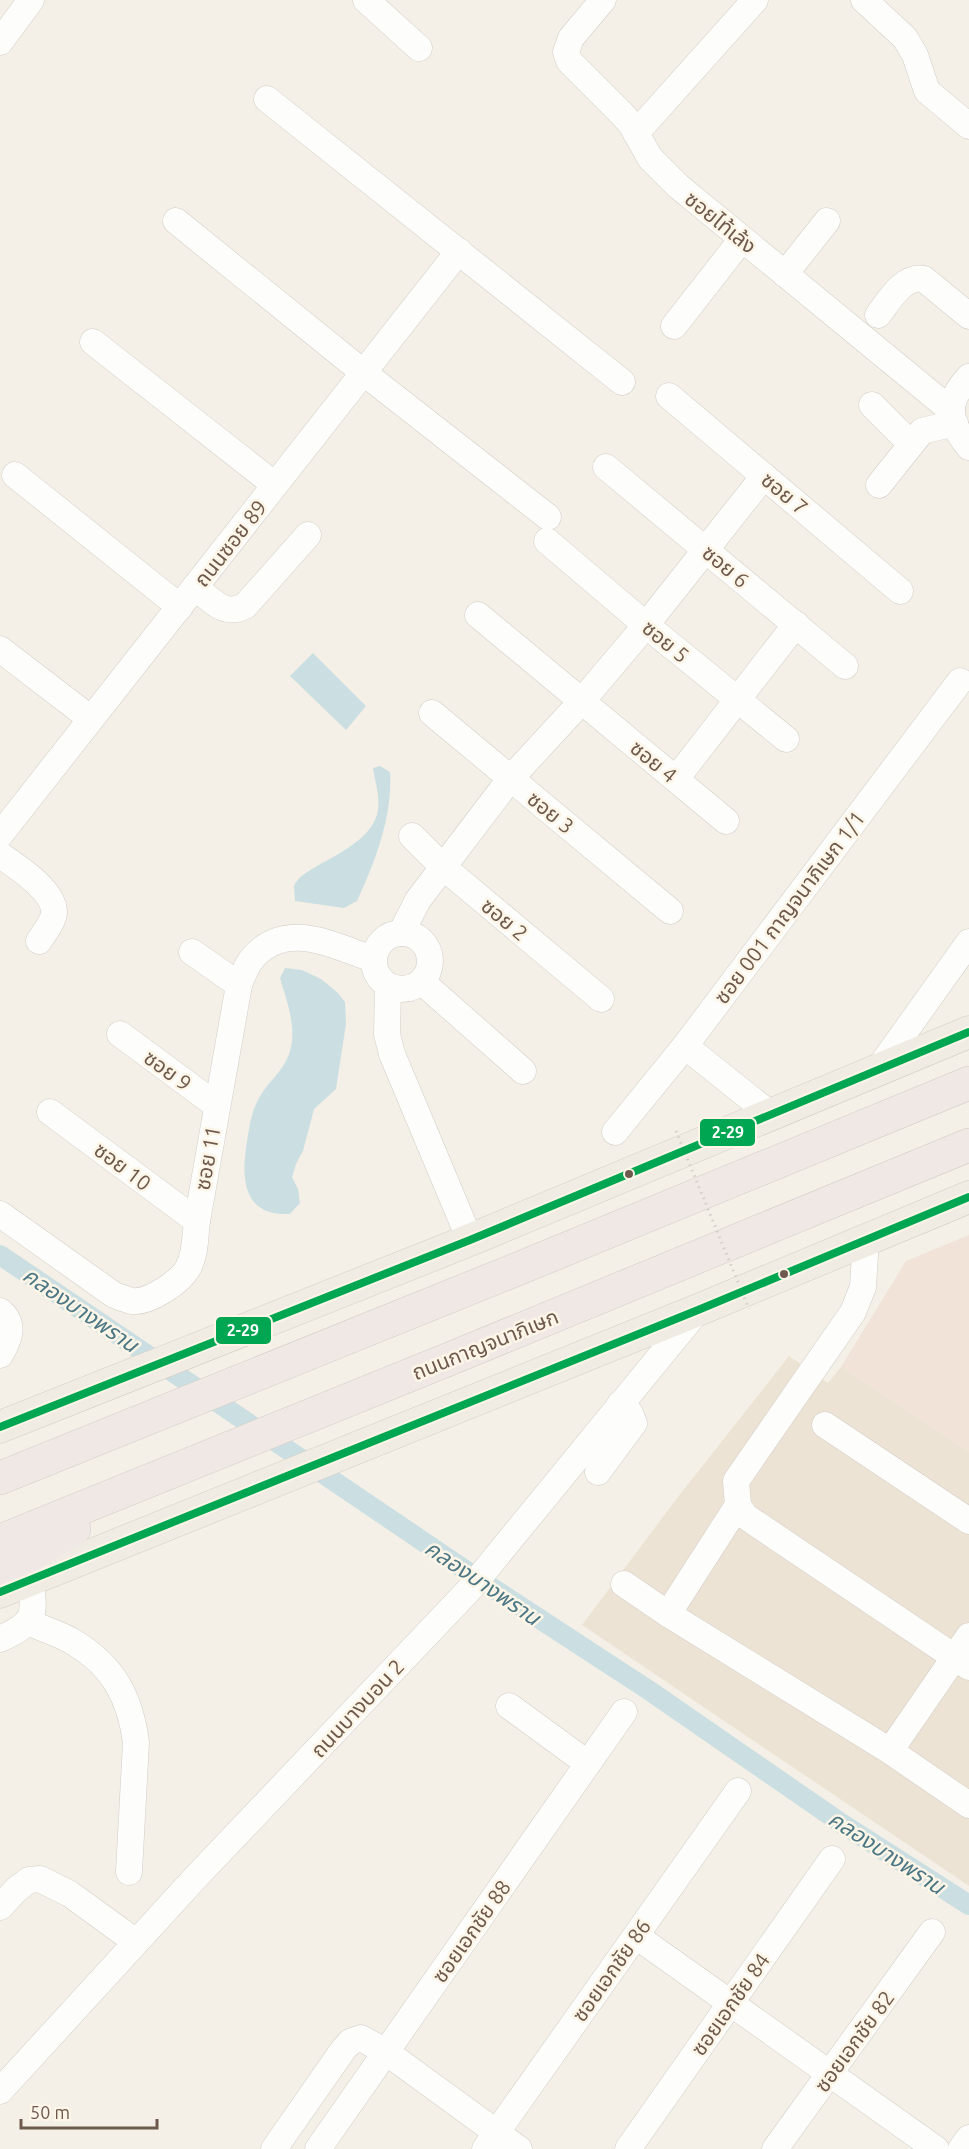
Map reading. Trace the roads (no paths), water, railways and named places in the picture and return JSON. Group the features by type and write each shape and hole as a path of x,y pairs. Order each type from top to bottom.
{"highway":[{"path":"0,1478 520,1268 969,1083"},
{"name":"ถนนกาญจนาภิเษก","path":"0,1541 969,1145"},
{"path":"15,1575 174,1471"}],"main road":[{"path":"0,1427 478,1236 969,1032"},
{"path":"0,1592 15,1575 196,1514 969,1197"}],"street":[{"path":"0,42 31,0"},
{"path":"366,0 419,48"},
{"name":"ซอยไท้เล้ง","path":"603,0 571,38 566,52 569,61 622,114 650,158 678,186 953,417"},
{"path":"636,133 755,0"},
{"path":"879,5 910,47 927,91 969,126"},
{"path":"267,99 622,382"},
{"path":"784,274 827,220"},
{"name":"ซอย 5","path":"176,221 364,373 547,529 646,625 786,739"},
{"path":"674,326 742,239"},
{"name":"ถนนซอย 89","path":"0,835 459,251"},
{"path":"878,315 903,285 910,279 917,278 924,279 969,316"},
{"path":"93,342 275,485"},
{"path":"969,377 954,397 953,417 957,431 969,447"},
{"name":"ซอย 7","path":"669,396 900,591"},
{"path":"872,405 910,444"},
{"path":"879,485 917,434 953,417"},
{"name":"ซอย 6","path":"606,467 845,666"},
{"path":"15,475 187,597 224,610 236,610 245,606 308,534"},
{"path":"401,933 418,900 442,866 510,779 581,702 646,625 764,476"},
{"name":"ซอย 4","path":"478,615 726,821"},
{"path":"676,779 796,624"},
{"path":"0,649 91,719"},
{"name":"ซอย 001 กาญจนาภิเษก 1/1","path":"615,1132 685,1047 960,681"},
{"name":"ซอย 3","path":"432,713 670,911"},
{"name":"ซอย 2","path":"412,836 442,866 601,999"},
{"path":"0,855 38,884 48,896 55,910 39,941"},
{"path":"478,1236 392,1054 387,1034 404,986 427,974 430,965 429,955 419,939 411,934 393,934 379,943 373,959 376,975 404,986 523,1071"},
{"name":"ซอย 11","path":"0,1214 114,1294 133,1301 149,1299 170,1286 188,1269 194,1252 216,1105 238,985 251,960 267,946 284,937 305,937 373,959"},
{"path":"879,1068 969,942"},
{"path":"192,952 238,985"},
{"name":"ซอย 9","path":"120,1034 216,1105"},
{"path":"685,1047 770,1114"},
{"name":"ซอย 10","path":"50,1112 197,1221"},
{"path":"866,1239 864,1287 853,1312 736,1481 738,1505 745,1516 962,1662"},
{"name":"ถนนบางบอน 2","path":"1,2088 469,1590 698,1310"},
{"path":"0,1311 5,1315 11,1327 8,1341 0,1355"},
{"path":"598,1472 634,1423 630,1413 620,1404"},
{"path":"825,1425 969,1521"},
{"path":"668,1614 738,1505"},
{"path":"0,1639 28,1622 34,1607 15,1575"},
{"path":"624,1584 668,1614 890,1751 969,1805"},
{"path":"28,1622 75,1643 107,1669 122,1690 133,1721 136,1742 129,1872"},
{"path":"890,1751 962,1662 969,1636"},
{"path":"509,1706 587,1763"},
{"name":"ซอยเอกชัย 88","path":"318,2149 624,1712"},
{"name":"ซอยเอกชัย 86","path":"490,2141 738,1791"},
{"name":"ซอยเอกชัย 84","path":"628,2149 832,1859"},
{"path":"0,1907 28,1880 40,1879 70,1894 136,1942"},
{"name":"ซอยเอกชัย 82","path":"775,2149 932,1932"},
{"path":"636,1936 936,2149"},
{"path":"274,2149 351,2042 361,2038 386,2052 490,2141 519,2149"},
{"path":"961,2149 969,2138"}],"waterway":[{"name":"คลองบางพราน","path":"0,1255 477,1578 650,1691 841,1823 969,1905"}]}
